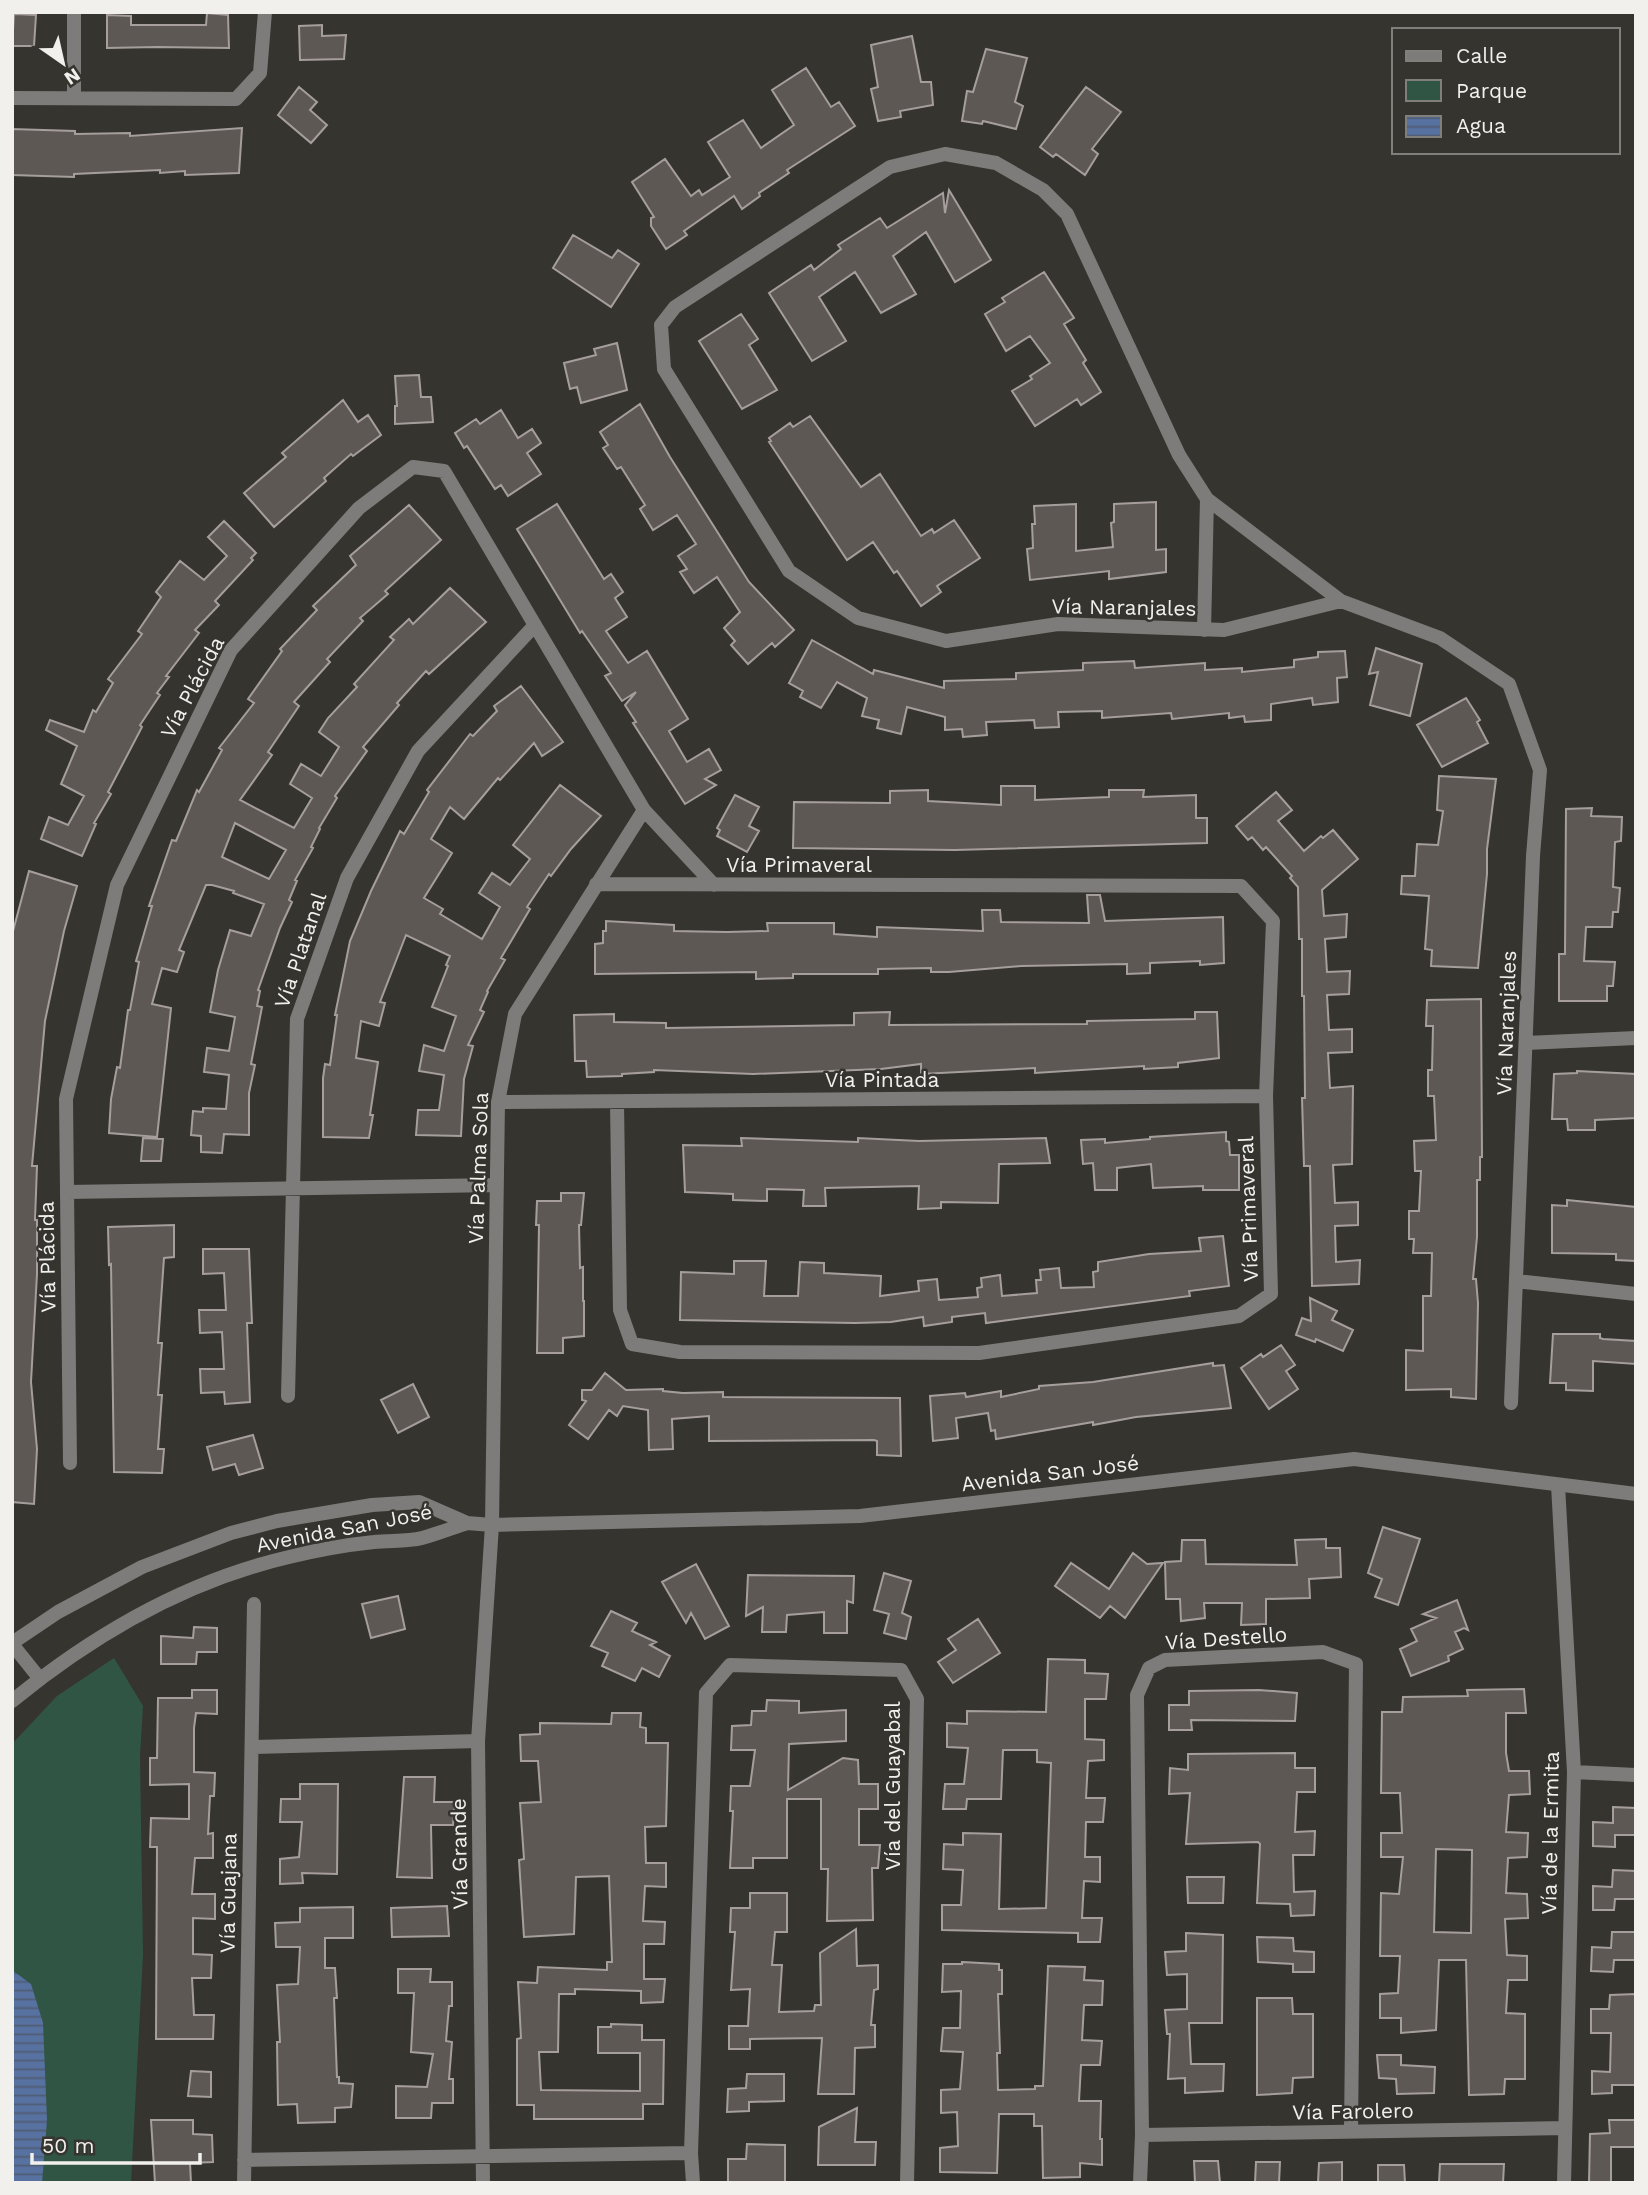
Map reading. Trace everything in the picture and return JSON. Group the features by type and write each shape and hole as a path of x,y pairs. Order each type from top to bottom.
{"street":[{"path":"74,12 74,98"},
{"path":"12,98 236,99 260,73 265,12"},
{"name":"Vía Naranjales","path":"1207,499 1180,455 1067,214 1042,190 996,163 945,154 890,166 675,307 661,325 664,369 789,571 858,618 946,641 1058,624 1224,630 1341,601 1440,638 1508,684 1540,770 1533,856 1511,1402"},
{"name":"Vía Plácida","path":"70,1463 66,1099 117,885 231,650 359,508 413,467 444,471 644,810 714,885"},
{"path":"1207,499 1341,601"},
{"path":"1204,629 1207,499"},
{"name":"Vía Platanal","path":"288,1396 297,1019 347,878 418,751 535,625"},
{"name":"Vía Palma Sola","path":"492,1525 498,1102 515,1014 644,810"},
{"name":"Vía Primaveral","path":"596,884 1241,886 1273,921 1266,1096 1271,1294 1239,1316 979,1353 680,1352 632,1344 620,1310 618,1102"},
{"path":"1526,1043 1636,1038"},
{"name":"Vía Pintada","path":"498,1102 1266,1096"},
{"path":"67,1192 497,1185"},
{"path":"1516,1281 1636,1294"},
{"name":"Avenida San José","path":"12,1644 58,1612 142,1567 186,1549 266,1524 324,1511 419,1502 467,1523 492,1525 860,1516 1354,1459 1636,1494"},
{"name":"Vía de la Ermita","path":"1558,1485 1574,1772 1564,2183"},
{"name":"Avenida San José","path":"12,1702 83,1647 121,1623 171,1598 244,1569 331,1548 419,1539 467,1523"},
{"name":"Vía Grande","path":"483,2183 478,1741 492,1525"},
{"name":"Vía Guajana","path":"244,2183 254,1604"},
{"path":"12,1644 40,1679"},
{"name":"Vía Destello","path":"1140,2183 1142,2135 1137,1695 1149,1668 1165,1660 1323,1652 1356,1664 1351,2132"},
{"name":"Vía del Guayabal","path":"693,2183 691,2153 706,1693 730,1665 901,1670 917,1699 907,2183"},
{"path":"252,1747 478,1741"},
{"path":"1574,1772 1636,1775"},
{"name":"Vía Farolero","path":"1142,2135 1565,2128"},
{"path":"244,2160 691,2153"}],"green space":[{"path":"114,1658 143,1706 140,1756 143,1955 131,2183 12,2183 12,1744 57,1696"}],"water":[{"path":"12,1970 31,1984 43,2023 47,2120 42,2183 12,2183"}],"building":[{"path":"207,13 228,15 229,48 107,48 107,15 131,16 131,25 206,25"},
{"path":"14,14 36,15 34,46 12,46"},
{"path":"322,25 322,36 346,35 344,59 300,60 299,26"},
{"path":"912,36 921,82 931,82 933,105 900,111 901,117 878,121 871,89 878,87 871,45"},
{"path":"986,49 1027,58 1015,102 1023,106 1016,129 983,121 982,124 962,121 967,91 973,92"},
{"path":"806,68 831,107 839,102 855,126 787,170 789,173 759,193 760,196 742,209 734,196 684,231 687,235 666,249 651,226 651,218 654,217 632,182 665,159 691,196 699,190 702,195 730,177 708,142 743,120 761,148 794,125 772,90"},
{"path":"299,87 317,102 310,110 327,125 311,143 278,115"},
{"path":"1086,87 1121,112 1092,149 1098,154 1085,175 1056,154 1053,157 1040,147"},
{"path":"242,128 239,173 185,175 185,171 160,173 160,170 74,174 74,177 12,175 12,129 75,131 75,134 130,133 130,136"},
{"path":"949,190 991,260 955,282 926,232 893,256 916,294 881,313 855,272 819,297 846,341 812,361 769,293 811,265 814,270 841,249 838,245 880,218 887,228 943,193 945,213"},
{"path":"573,235 612,258 618,250 639,264 611,307 553,268"},
{"path":"1044,272 1074,318 1064,324 1086,360 1083,363 1101,392 1081,405 1077,399 1035,426 1012,391 1032,379 1030,376 1050,363 1030,336 1006,351 985,314 1005,302 1002,298"},
{"path":"741,314 758,339 749,345 777,390 742,409 699,341"},
{"path":"617,343 627,390 581,403 577,387 570,389 564,363 596,355 594,349"},
{"path":"419,375 421,397 431,397 433,422 395,424 395,376"},
{"path":"343,400 358,422 368,415 381,435 353,456 351,454 324,478 326,481 274,527 244,493 286,457 282,453"},
{"path":"640,404 749,582 794,630 775,647 772,643 748,664 731,645 735,641 724,628 740,612 717,577 694,593 680,572 687,569 678,556 696,544 677,515 653,530 640,509 645,505 621,467 617,469 603,448 608,445 600,432"},
{"path":"501,410 518,438 532,429 541,443 527,453 541,474 508,496 501,485 495,489 467,446 464,448 455,433 476,419 480,424"},
{"path":"810,416 861,487 880,474 921,536 932,529 934,533 954,520 980,558 937,586 941,592 921,606 873,542 847,560 769,442 769,438 790,423 793,427"},
{"path":"1156,502 1156,550 1166,549 1166,572 1109,579 1109,571 1030,580 1027,549 1033,548 1034,506 1076,504 1076,551 1113,547 1111,523 1114,522 1114,504"},
{"path":"557,504 604,579 611,574 623,592 615,598 627,617 606,631 628,663 647,651 688,719 669,731 687,762 709,749 721,770 705,779 716,785 685,804 633,723 636,722 625,705 636,692 622,701 605,676 611,673 582,631 580,633 517,529"},
{"path":"409,505 441,540 385,591 388,594 360,618 363,621 327,659 330,662 294,702 299,706 268,752 272,755 240,800 294,828 312,798 290,784 301,764 321,776 339,747 319,732 328,718 357,687 354,684 394,640 390,637 409,619 413,624 450,588 486,622 429,674 426,671 397,703 399,705 363,747 367,751 335,796 337,798 319,828 311,847 313,848 295,880 297,881 289,900 292,902 258,990 257,1006 262,1007 251,1064 255,1065 249,1093 249,1135 224,1134 222,1153 201,1152 201,1136 191,1135 193,1111 203,1112 203,1108 226,1109 229,1075 204,1072 207,1048 229,1051 235,1017 210,1012 218,970 230,930 251,936 264,904 212,885 206,885 179,950 184,952 177,972 162,968 152,1004 171,1008 157,1137 109,1133 111,1099 117,1067 120,1068 128,1010 139,962 136,961 152,906 149,906 172,840 176,841 197,790 199,792 222,750 219,748 254,703 248,699 282,651 280,649 317,610 313,606 356,565 350,556","holes":["235,823 286,850 269,879 222,857"]},
{"path":"224,521 256,553 251,558 253,560 215,601 219,605 195,630 199,633 166,676 169,677 140,725 142,727 108,792 111,794 94,823 96,824 82,856 41,839 49,817 68,825 84,796 61,784 77,746 46,730 50,720 84,732 93,710 96,712 113,683 108,679 142,634 138,631 161,597 156,592 180,561 204,580 227,556 208,537"},
{"path":"812,640 873,674 874,670 944,688 944,681 1016,679 1016,673 1083,670 1083,663 1134,661 1135,668 1205,663 1205,670 1242,668 1242,672 1294,667 1294,660 1318,657 1318,652 1345,651 1347,677 1337,678 1338,702 1313,705 1312,698 1271,704 1271,720 1245,722 1244,716 1229,718 1229,713 1172,719 1171,713 1102,718 1102,711 1058,712 1059,727 1035,728 1034,720 986,722 987,735 963,737 962,729 945,730 945,717 907,707 901,734 877,728 879,720 862,716 867,698 837,682 821,708 800,697 803,691 789,683"},
{"path":"1376,648 1422,664 1410,716 1370,705 1378,672 1369,674"},
{"path":"521,686 563,742 542,756 534,743 500,780 498,778 464,819 450,807 431,839 452,853 424,898 443,909 440,914 482,939 500,907 479,893 492,873 510,885 530,859 513,845 560,785 601,816 551,876 549,874 527,907 530,909 501,958 505,960 487,991 480,1010 484,1012 468,1045 473,1046 464,1079 461,1136 416,1135 418,1110 439,1110 444,1075 419,1071 424,1045 444,1051 456,1016 432,1007 450,956 406,935 380,1002 385,1003 379,1026 361,1021 356,1058 378,1062 369,1138 323,1137 325,1064 330,1065 335,1015 350,941 371,891 400,831 404,834 429,792 427,790 470,734 473,736 497,711 494,706"},
{"path":"1466,698 1480,720 1477,722 1488,743 1442,767 1417,725"},
{"path":"1439,776 1496,779 1487,849 1478,968 1431,966 1432,950 1425,949 1429,896 1401,894 1402,876 1415,876 1417,844 1438,845 1443,811 1437,810"},
{"path":"1001,786 1035,786 1035,800 1109,797 1109,790 1144,790 1143,797 1196,795 1196,818 1207,818 1207,843 955,850 793,848 794,802 890,803 890,791 928,790 928,801 1001,805"},
{"path":"1276,792 1292,810 1278,821 1304,851 1321,836 1323,838 1333,830 1358,859 1322,890 1324,916 1347,914 1346,937 1325,939 1327,972 1350,971 1349,994 1327,995 1329,1030 1352,1029 1352,1052 1328,1053 1330,1088 1353,1086 1352,1164 1333,1165 1335,1203 1358,1202 1358,1225 1335,1226 1336,1262 1360,1260 1359,1284 1312,1286 1310,1166 1304,1166 1304,996 1298,887 1290,878 1292,876 1266,847 1263,850 1252,837 1248,840 1236,826"},
{"path":"735,795 759,807 749,826 759,831 747,852 717,836 720,830 717,828"},
{"path":"1592,808 1591,816 1622,817 1621,841 1615,842 1613,887 1620,888 1618,912 1613,912 1612,927 1586,927 1584,961 1615,962 1613,986 1607,986 1607,1001 1559,1001 1559,954 1565,954 1566,809"},
{"path":"29,871 77,886 64,931 45,1021 32,1166 37,1166 37,1274 31,1382 37,1449 34,1504 12,1502 12,935"},
{"path":"1087,895 1100,895 1105,921 1223,917 1224,963 1150,963 1150,973 1127,974 1127,964 1021,966 949,972 931,972 931,968 878,969 878,974 793,974 793,978 756,979 756,972 595,974 595,944 603,943 606,921 674,925 674,931 727,932 768,931 767,923 834,923 834,934 877,937 877,927 983,931 982,910 1000,910 1001,922 1089,923"},
{"path":"1481,999 1482,1157 1480,1180 1477,1180 1477,1237 1473,1279 1476,1279 1478,1303 1476,1399 1451,1397 1451,1389 1406,1390 1406,1350 1423,1351 1423,1296 1431,1296 1432,1253 1413,1253 1414,1239 1409,1239 1409,1211 1419,1211 1421,1171 1415,1171 1414,1141 1436,1140 1434,1096 1428,1096 1428,1070 1432,1070 1433,1026 1426,1026 1427,1000"},
{"path":"890,1012 889,1025 1087,1024 1087,1021 1195,1019 1195,1012 1217,1012 1219,1058 1178,1063 1178,1067 1144,1069 1144,1066 1035,1073 1035,1068 921,1074 921,1064 881,1069 753,1074 654,1070 622,1076 587,1077 586,1061 575,1061 574,1015 614,1014 614,1022 666,1023 666,1028 854,1025 854,1013"},
{"path":"1577,1071 1636,1074 1636,1118 1595,1120 1595,1130 1568,1130 1567,1119 1552,1119 1554,1074"},
{"path":"1226,1132 1230,1155 1239,1155 1239,1190 1203,1190 1203,1186 1153,1188 1151,1164 1117,1168 1117,1190 1095,1190 1093,1163 1083,1164 1081,1140 1105,1139 1105,1143"},
{"path":"143,1138 163,1139 161,1161 141,1161"},
{"path":"741,1138 858,1142 858,1138 919,1141 1046,1138 1050,1163 999,1164 998,1203 941,1202 941,1208 918,1209 919,1186 825,1188 826,1206 803,1206 804,1190 767,1189 767,1201 733,1200 733,1194 685,1192 683,1145 742,1146"},
{"path":"561,1193 584,1193 579,1225 580,1268 583,1267 584,1336 563,1338 563,1353 537,1353 537,1201 561,1201"},
{"path":"1567,1200 1636,1207 1636,1261 1616,1260 1616,1254 1552,1253 1552,1205 1567,1206"},
{"path":"174,1225 174,1257 164,1258 158,1343 162,1343 158,1449 164,1449 162,1473 114,1472 108,1227"},
{"path":"1223,1236 1229,1286 1189,1291 1190,1296 986,1323 985,1313 952,1317 952,1322 924,1326 923,1317 891,1322 855,1323 680,1320 681,1272 734,1274 734,1261 766,1261 764,1296 798,1296 800,1262 824,1263 824,1273 881,1276 880,1296 919,1291 918,1281 937,1279 939,1300 978,1297 977,1288 982,1287 981,1278 1000,1275 1002,1296 1037,1293 1036,1280 1041,1280 1040,1270 1059,1268 1061,1288 1094,1287 1093,1272 1098,1271 1098,1262 1149,1254 1201,1251 1199,1238"},
{"path":"203,1249 249,1249 252,1323 247,1323 250,1402 225,1404 224,1392 201,1393 200,1369 224,1369 222,1332 200,1333 199,1310 226,1310 224,1273 203,1274"},
{"path":"1310,1298 1337,1311 1332,1320 1353,1330 1343,1351 1316,1339 1315,1342 1296,1335 1302,1318 1311,1321"},
{"path":"1553,1334 1600,1334 1603,1339 1636,1341 1636,1364 1593,1361 1593,1391 1566,1390 1566,1383 1550,1383"},
{"path":"1281,1345 1295,1365 1286,1371 1298,1389 1269,1409 1241,1368 1261,1354 1263,1357"},
{"path":"1213,1363 1213,1366 1224,1365 1231,1408 1136,1417 1093,1425 1093,1422 996,1439 995,1430 991,1431 988,1413 956,1418 958,1438 933,1441 930,1396 965,1393 966,1397 1001,1391 1001,1397 1039,1389 1039,1386 1093,1382"},
{"path":"605,1373 626,1390 723,1392 723,1397 900,1398 901,1456 877,1455 877,1441 874,1440 709,1441 709,1416 672,1419 673,1449 649,1450 648,1410 623,1406 617,1416 609,1410 588,1439 569,1425 586,1401 582,1400 582,1390 592,1390"},
{"path":"413,1384 429,1417 398,1433 381,1400"},
{"path":"253,1435 263,1468 239,1475 235,1464 213,1470 207,1447"},
{"path":"1383,1527 1420,1539 1398,1605 1375,1597 1382,1579 1368,1573"},
{"path":"1326,1539 1326,1548 1340,1548 1341,1577 1309,1579 1310,1598 1266,1599 1266,1624 1241,1625 1242,1603 1204,1603 1205,1618 1181,1621 1180,1599 1166,1599 1165,1562 1181,1561 1182,1540 1205,1540 1206,1564 1297,1565 1295,1540"},
{"path":"1133,1553 1147,1564 1163,1563 1125,1618 1110,1606 1100,1618 1055,1586 1071,1563 1109,1589"},
{"path":"696,1564 729,1626 705,1639 691,1613 686,1623 662,1582"},
{"path":"884,1573 911,1581 902,1613 911,1617 906,1639 884,1633 889,1614 874,1610"},
{"path":"748,1575 854,1576 853,1603 847,1601 847,1633 824,1633 824,1612 787,1615 786,1632 762,1632 763,1607 746,1616"},
{"path":"398,1596 405,1629 371,1638 362,1604"},
{"path":"1457,1600 1468,1630 1464,1628 1455,1632 1463,1649 1448,1656 1449,1661 1411,1676 1400,1649 1417,1641 1411,1629 1436,1618 1423,1614"},
{"path":"611,1611 637,1623 632,1631 656,1642 650,1645 670,1656 659,1677 642,1668 635,1681 602,1666 608,1653 591,1646"},
{"path":"978,1619 1000,1653 953,1683 938,1662 956,1650 948,1639"},
{"path":"194,1627 217,1628 217,1652 197,1652 196,1664 161,1664 161,1636 193,1638"},
{"path":"1048,1659 1085,1660 1085,1673 1108,1674 1106,1699 1085,1699 1085,1739 1104,1740 1104,1760 1088,1761 1086,1798 1105,1798 1103,1822 1086,1822 1085,1857 1100,1857 1100,1882 1084,1881 1082,1918 1102,1918 1100,1942 1078,1942 1078,1933 942,1930 942,1905 961,1905 963,1870 943,1869 944,1844 963,1845 963,1833 1001,1834 999,1909 1046,1908 1051,1763 1037,1762 1037,1750 1003,1750 1001,1799 967,1799 966,1809 943,1809 945,1784 964,1784 968,1748 947,1747 947,1723 967,1724 967,1711 1046,1712"},
{"path":"1524,1689 1526,1713 1506,1713 1506,1753 1509,1771 1529,1771 1530,1794 1509,1795 1506,1832 1528,1833 1527,1857 1508,1858 1506,1893 1527,1894 1528,1918 1505,1919 1507,1955 1527,1956 1527,1980 1508,1980 1506,2013 1525,2014 1525,2079 1505,2079 1504,2094 1469,2095 1466,1960 1439,1960 1436,2030 1401,2033 1401,2018 1380,2018 1380,1994 1398,1993 1400,1956 1380,1956 1381,1893 1399,1894 1403,1857 1381,1857 1381,1833 1402,1833 1400,1793 1381,1793 1382,1712 1402,1712 1403,1697 1468,1696 1467,1690","holes":["1436,1849 1472,1850 1471,1933 1434,1932"]},
{"path":"192,1690 217,1690 217,1714 196,1713 194,1728 194,1772 215,1773 214,1796 210,1796 208,1834 213,1833 213,1858 195,1858 192,1894 215,1894 215,1919 193,1918 193,1954 212,1955 211,1978 192,1978 194,2015 214,2015 213,2039 156,2039 157,1847 150,1847 151,1818 189,1819 189,1784 150,1785 150,1758 157,1758 158,1698 192,1698"},
{"path":"1259,1690 1297,1693 1295,1721 1191,1720 1192,1730 1169,1730 1169,1705 1189,1705 1189,1691"},
{"path":"767,1700 799,1701 799,1713 846,1710 846,1741 789,1744 788,1790 843,1758 858,1760 859,1784 878,1784 878,1809 859,1809 859,1845 880,1845 878,1868 872,1868 873,1920 827,1921 828,1869 821,1869 821,1799 787,1799 787,1858 753,1858 753,1868 730,1868 733,1811 730,1811 731,1786 750,1786 755,1750 731,1750 732,1726 751,1725 752,1711 766,1711"},
{"path":"612,1713 641,1713 640,1727 646,1728 646,1743 668,1743 666,1826 645,1827 646,1863 666,1863 666,1887 645,1886 643,1921 665,1922 664,1944 644,1944 644,1979 665,1979 663,2002 641,2003 641,1991 575,1989 575,1994 559,1994 558,2052 539,2052 541,2090 640,2091 640,2053 598,2053 598,2027 611,2027 611,2024 642,2025 642,2040 664,2040 663,2104 643,2104 643,2119 534,2119 534,2105 517,2105 517,2039 521,2038 518,1982 537,1983 538,1967 607,1970 607,1962 612,1962 609,1876 576,1877 574,1934 524,1937 519,1860 524,1859 520,1803 541,1802 538,1761 521,1761 520,1735 540,1734 540,1723 611,1724"},
{"path":"1295,1753 1295,1768 1315,1768 1315,1792 1297,1792 1295,1832 1315,1831 1314,1855 1293,1855 1294,1892 1315,1891 1314,1915 1291,1916 1290,1904 1257,1903 1258,1842 1186,1844 1190,1793 1169,1794 1170,1768 1188,1770 1188,1754"},
{"path":"404,1777 435,1777 434,1802 455,1802 453,1825 431,1825 432,1878 397,1877"},
{"path":"300,1784 338,1784 337,1874 302,1873 303,1883 280,1884 280,1859 299,1857 302,1822 280,1822 281,1799 300,1799"},
{"path":"1613,1807 1636,1808 1636,1835 1615,1835 1615,1847 1593,1846 1593,1822 1613,1823"},
{"path":"1613,1870 1636,1871 1636,1899 1615,1899 1614,1910 1593,1910 1593,1886 1612,1887"},
{"path":"1187,1877 1224,1877 1223,1903 1188,1903"},
{"path":"750,1893 787,1893 787,1932 775,1932 772,1965 782,1965 779,2012 814,2011 815,2005 821,2005 820,1953 856,1929 857,1966 878,1965 878,1989 874,1990 871,2025 875,2025 875,2047 855,2048 854,2094 818,2094 822,2038 750,2039 750,2049 729,2049 729,2026 748,2026 750,1989 731,1990 735,1932 730,1932 731,1908 750,1908"},
{"path":"447,1906 449,1936 392,1937 391,1908"},
{"path":"353,1907 353,1938 325,1938 325,1968 335,1968 337,2077 339,2083 353,2084 351,2107 335,2108 335,2122 298,2123 297,2104 278,2105 277,2042 280,2042 277,1985 298,1984 300,1947 276,1947 275,1923 300,1922 300,1908"},
{"path":"1612,1932 1636,1932 1636,1960 1614,1960 1613,1972 1591,1971 1592,1947 1611,1948"},
{"path":"1186,1933 1223,1935 1222,2023 1189,2023 1191,2064 1224,2064 1223,2091 1185,2093 1185,2078 1168,2079 1170,2034 1167,2034 1165,2010 1187,2009 1187,1974 1167,1975 1165,1952 1186,1951"},
{"path":"1257,1937 1293,1938 1294,1951 1314,1952 1314,1972 1293,1972 1293,1964 1258,1962"},
{"path":"943,1964 999,1964 999,1970 1002,1970 1002,1994 998,1994 998,2090 1035,2089 1035,2086 1043,2086 1048,1966 1085,1967 1084,1980 1103,1981 1102,2005 1084,2005 1082,2040 1102,2041 1100,2065 1081,2065 1079,2101 1101,2101 1102,2165 1080,2163 1080,2177 1043,2178 1042,2126 1034,2126 1034,2114 999,2114 997,2173 940,2172 940,2148 958,2146 957,2112 941,2113 941,2090 960,2089 963,2052 941,2051 943,2028 960,2028 961,1991 942,1992"},
{"path":"398,1969 431,1969 430,1982 452,1982 452,2006 449,2006 446,2041 452,2042 449,2079 453,2079 453,2103 432,2103 431,2118 396,2118 396,2086 427,2087 433,2054 411,2052 414,1993 398,1993"},
{"path":"1636,1994 1636,2085 1612,2085 1612,2093 1592,2094 1592,2071 1610,2072 1611,2033 1591,2033 1591,2009 1609,2009 1610,1995"},
{"path":"1257,1998 1292,1998 1293,2014 1313,2014 1313,2077 1293,2078 1292,2093 1257,2095"},
{"path":"1377,2055 1401,2055 1401,2065 1435,2067 1434,2093 1397,2094 1396,2079 1379,2078"},
{"path":"191,2071 211,2072 211,2097 188,2096"},
{"path":"747,2074 784,2074 784,2101 749,2102 749,2111 727,2112 728,2089 746,2088"},
{"path":"857,2108 855,2142 876,2142 875,2165 818,2165 819,2127"},
{"path":"151,2120 193,2120 193,2134 212,2135 213,2162 190,2163 191,2183 155,2183"},
{"path":"1609,2120 1636,2120 1636,2147 1611,2147 1611,2183 1589,2183 1590,2134 1610,2133"},
{"path":"747,2144 785,2145 785,2183 728,2183 728,2159 746,2159"},
{"path":"1194,2161 1218,2161 1220,2183 1195,2183"},
{"path":"1256,2162 1280,2162 1279,2183 1255,2183"},
{"path":"1342,2162 1342,2183 1318,2183 1319,2163"},
{"path":"1440,2164 1504,2164 1503,2183 1439,2183"},
{"path":"1378,2165 1404,2165 1405,2183 1378,2183"}]}
